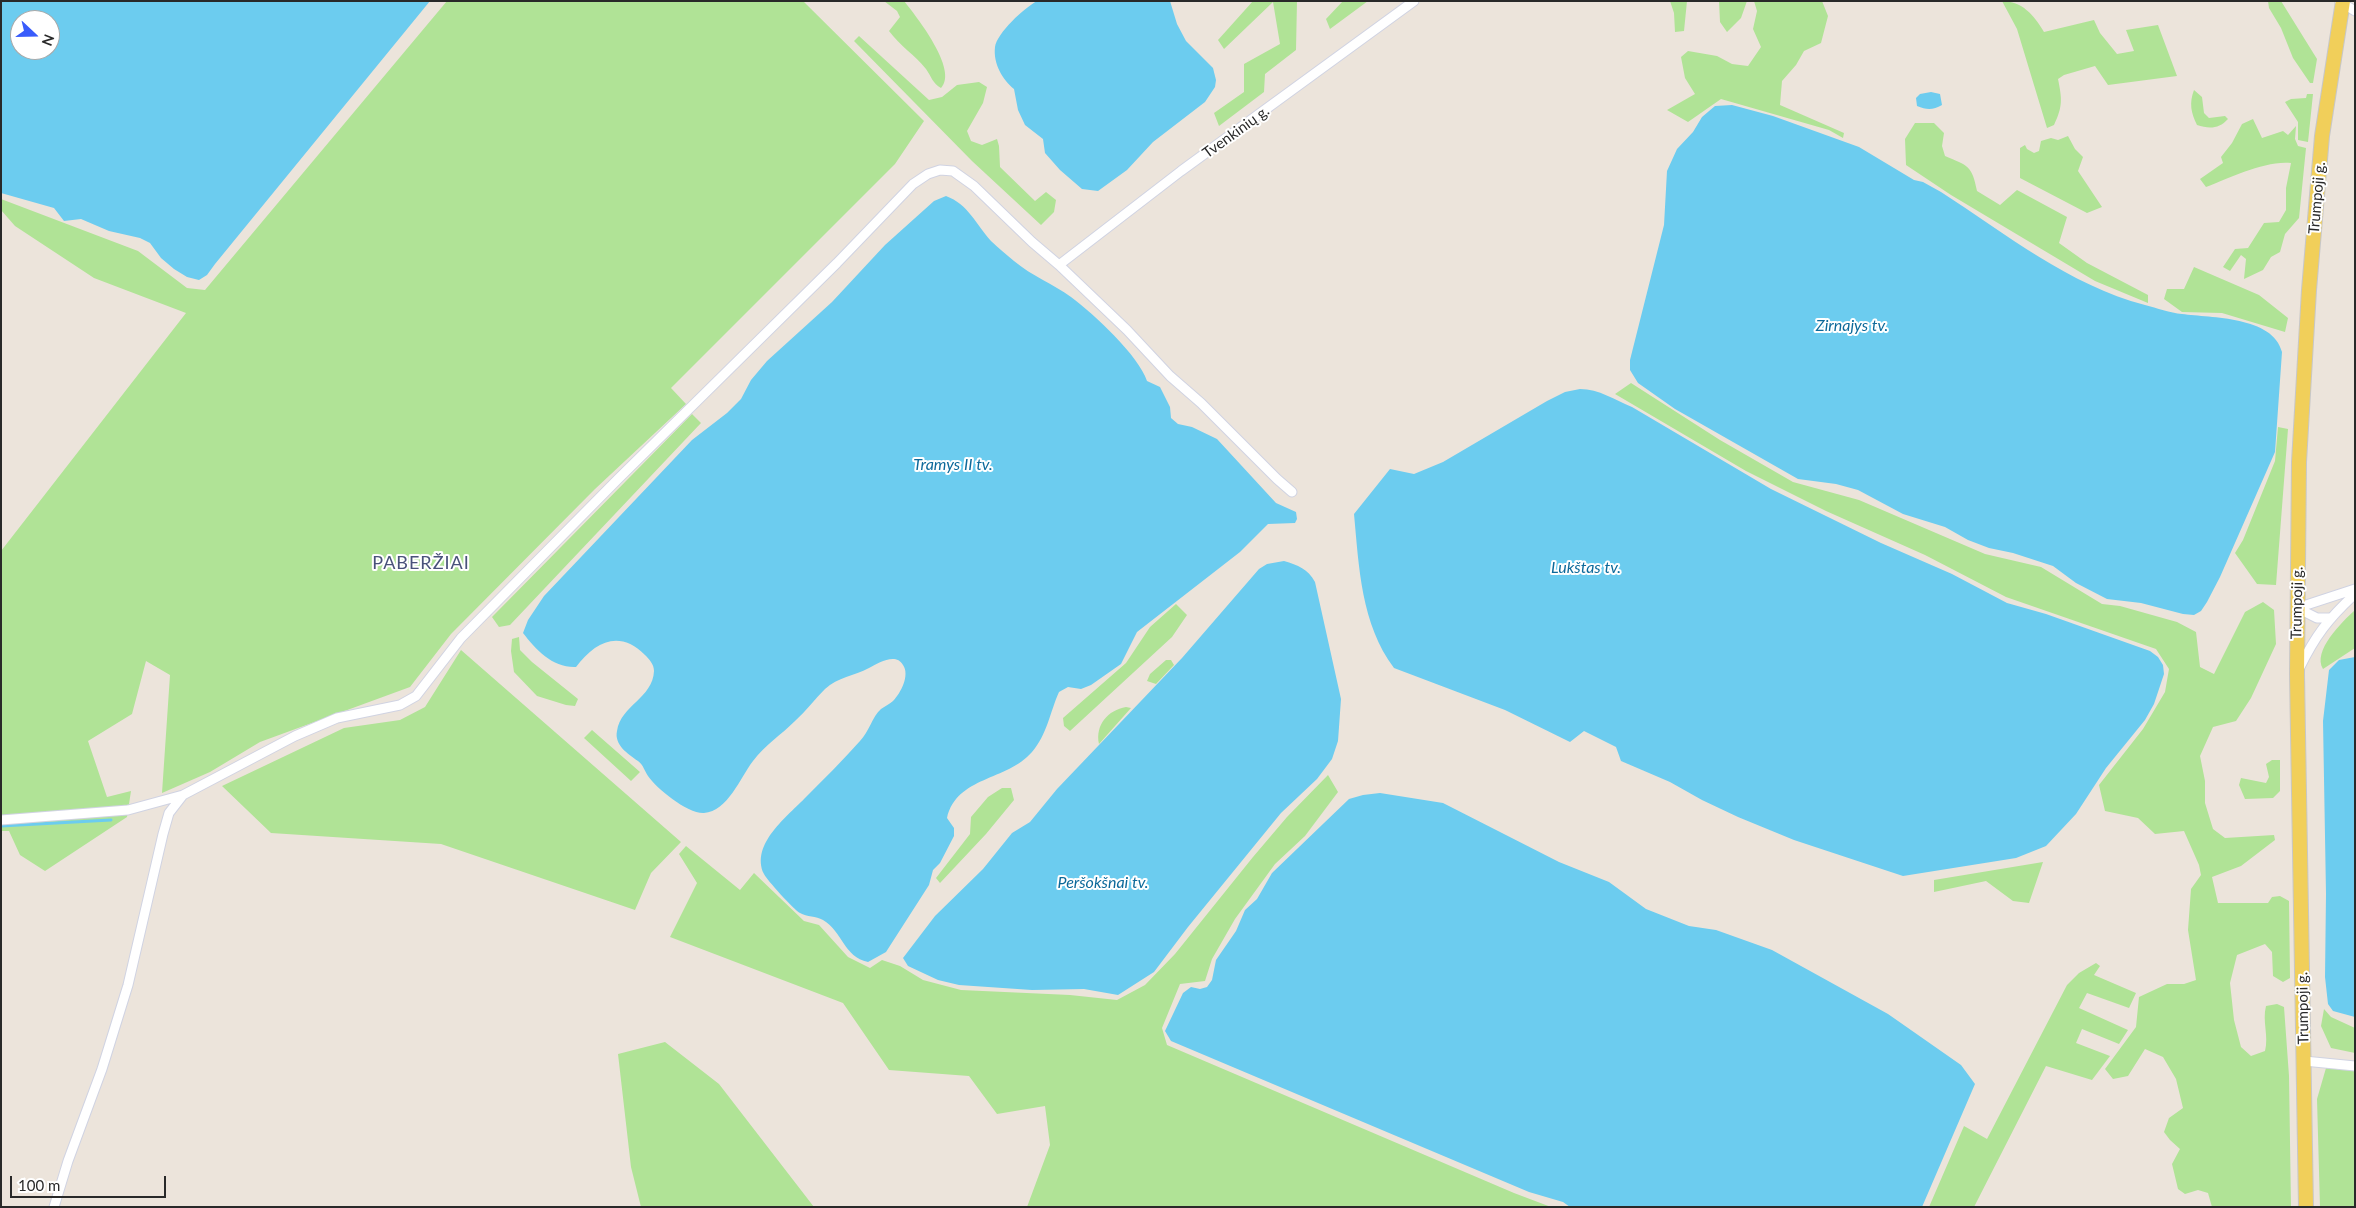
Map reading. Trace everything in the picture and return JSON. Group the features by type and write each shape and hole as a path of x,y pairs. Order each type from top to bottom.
{"main road":[{"name":"Trumpoji g.","path":"2306,1207 2297,674 2299,462 2309,290 2322,136 2342,2"}],"street":[{"name":"Tvenkinių g.","path":"1059,264 1181,171 1414,1"},
{"path":"2342,2 2355,11"},
{"path":"1,820 128,810 183,795 295,736 337,718 400,706 416,696 461,638 618,479 837,263 913,184 928,174 940,170 952,171 974,186 1032,242 1059,264 1127,330 1170,376 1201,403 1277,480 1292,492"},
{"path":"2297,608 2355,589"},
{"path":"2297,674 2312,643 2329,618 2355,594"},
{"path":"2297,608 2317,618 2329,618"},
{"path":"54,1207 68,1161 102,1069 128,985 163,834 170,813 183,795"},
{"path":"2304,1061 2355,1066"}],"green space":[{"path":"447,1 803,1 924,121 895,164 671,388 686,404 595,489 451,634 410,687 260,742 210,772 162,793 170,675 146,661 132,714 88,741 107,797 131,791 127,817 45,871 20,855 9,831 1,831 1,551 186,313 94,278 15,226 1,210 1,199 138,251 187,288 205,290"},
{"path":"884,1 904,1 926,30 934,43 944,69 945,80 941,88 934,82 922,64 889,31 900,17 897,11"},
{"path":"1253,1 1297,1 1296,50 1265,74 1264,92 1219,126 1214,113 1244,92 1244,64 1280,44 1273,2 1224,49 1218,40"},
{"path":"1343,1 1368,1 1330,29 1326,19"},
{"path":"1670,1 1687,1 1684,31 1675,32 1674,13"},
{"path":"1719,1 1747,1 1741,18 1727,32 1720,22"},
{"path":"1754,1 1822,1 1828,16 1821,43 1804,51 1796,65 1782,81 1780,105 1844,133 1843,138 1829,130 1721,99 1688,122 1667,110 1695,94 1685,78 1681,57 1688,51 1717,56 1732,64 1748,66 1761,47 1753,29 1757,11"},
{"path":"2002,1 2016,3 2027,10 2044,32 2094,20 2100,33 2117,54 2134,51 2126,30 2158,25 2177,76 2108,85 2095,66 2064,75 2058,79 2061,97 2059,113 2054,125 2047,128 2017,29"},
{"path":"2268,1 2281,1 2317,59 2313,83 2310,83 2293,58 2281,28 2269,8"},
{"path":"859,36 929,100 942,97 957,85 979,82 987,87 983,103 967,131 971,141 982,145 997,139 1000,167 1035,201 1046,192 1056,200 1054,212 1041,225 972,161 854,41"},
{"path":"2194,90 2202,97 2204,113 2209,118 2225,116 2228,119 2221,125 2214,127 2197,125 2191,108"},
{"path":"2307,94 2313,94 2308,142 2298,140 2298,122 2285,102 2291,99 2306,98"},
{"path":"2253,119 2262,138 2283,131 2288,135 2296,126 2295,139 2298,146 2306,148 2299,218 2285,234 2280,252 2271,257 2263,270 2244,279 2246,259 2241,255 2230,271 2223,267 2235,249 2248,248 2264,223 2279,222 2286,210 2286,188 2291,163 2270,164 2259,167 2206,187 2200,179 2223,163 2221,157 2232,143 2242,124"},
{"path":"1915,123 1934,123 1944,133 1942,146 1945,156 1959,162 1971,171 1977,191 2000,205 2017,190 2067,217 2059,243 2087,263 2148,295 2148,303 2095,281 1951,195 1906,165 1905,139"},
{"path":"2068,136 2075,149 2083,157 2078,171 2102,207 2087,213 2020,178 2020,148 2025,145 2027,149 2034,153 2039,151 2041,141 2051,138 2058,140"},
{"path":"2194,267 2259,295 2288,318 2285,332 2222,313 2182,312 2164,299 2167,289 2184,289"},
{"path":"1631,383 1720,440 1793,482 1859,500 1985,554 2041,567 2102,604 2120,606 2177,622 2196,632 2200,667 2214,674 2245,612 2263,602 2274,610 2276,644 2251,698 2236,721 2213,727 2200,756 2205,781 2205,803 2213,829 2225,838 2274,835 2275,840 2241,866 2212,877 2218,903 2268,903 2272,897 2280,896 2289,901 2290,978 2283,982 2273,976 2272,952 2265,944 2237,955 2230,983 2234,1020 2241,1047 2251,1056 2265,1051 2266,1006 2277,1004 2284,1007 2289,1076 2291,1207 2212,1207 2208,1193 2198,1190 2185,1194 2178,1189 2172,1164 2180,1149 2164,1132 2169,1118 2183,1108 2176,1079 2163,1057 2145,1049 2128,1076 2113,1079 2105,1069 2136,1027 2139,997 2167,984 2184,984 2196,980 2188,930 2191,889 2201,875 2199,865 2184,831 2155,834 2138,818 2105,811 2099,785 2143,729 2165,692 2169,669 2156,649 2006,597 1925,555 1826,511 1746,471 1615,394"},
{"path":"692,414 701,423 510,625 499,627 492,617"},
{"path":"2278,427 2288,429 2276,585 2257,584 2235,553 2243,540 2275,461"},
{"path":"1176,604 1187,615 1172,637 1070,731 1064,726 1063,718 1126,663 1150,627"},
{"path":"2355,610 2355,648 2323,669 2321,662 2325,646 2336,629"},
{"path":"519,637 520,650 578,699 575,706 537,696 514,672 511,651 512,639"},
{"path":"461,650 681,842 651,873 635,910 441,844 271,833 222,786 344,728 400,720 425,707"},
{"path":"1166,660 1171,660 1174,665 1156,684 1147,681 1150,674"},
{"path":"1126,707 1131,708 1099,744 1099,731 1104,720 1114,711"},
{"path":"592,730 640,772 631,781 584,738"},
{"path":"2272,760 2280,760 2280,791 2273,798 2245,799 2239,785 2241,778 2266,783 2269,777 2266,764"},
{"path":"1328,775 1338,792 1305,836 1275,864 1235,919 1212,959 1205,981 1180,984 1162,1028 1167,1045 1551,1207 1027,1207 1050,1145 1045,1106 997,1114 969,1076 889,1070 843,1003 670,937 697,883 679,854 686,846 740,890 754,873 804,921 819,925 848,957 870,968 882,960 900,966 923,980 961,990 1070,995 1117,1000 1145,985 1175,954 1287,817"},
{"path":"1002,788 1011,788 1014,800 986,834 940,883 936,878 970,834 971,817 988,797"},
{"path":"2043,862 2029,903 2013,901 1986,881 1934,892 1934,880"},
{"path":"2096,963 2100,966 2094,975 2136,993 2129,1008 2087,993 2079,1008 2128,1030 2119,1044 2082,1029 2076,1043 2110,1056 2092,1080 2046,1066 1974,1207 1929,1207 1964,1126 1987,1139 2067,985 2079,973"},
{"path":"2324,1009 2331,1017 2355,1028 2355,1053 2331,1048 2321,1026"},
{"path":"665,1042 719,1084 814,1207 641,1207 631,1167 618,1054"},
{"path":"2326,1068 2355,1071 2355,1207 2320,1207 2317,1099"}],"water":[{"path":"1,1 430,1 207,275 199,280 187,277 174,269 161,258 150,243 140,238 109,231 81,219 64,221 54,208 1,193"},
{"path":"1037,1 1170,1 1177,24 1186,41 1213,68 1216,80 1215,87 1205,102 1153,142 1127,170 1098,191 1082,189 1060,170 1045,153 1043,139 1025,125 1018,110 1014,89 1006,81 997,65 995,47 997,41 1006,28 1025,9"},
{"path":"1931,92 1940,94 1942,105 1930,109 1917,106 1916,98 1920,94"},
{"name":"Zirnajys tv.","path":"1732,105 1773,116 1859,147 1914,180 1923,182 1941,192 2039,257 2090,285 2117,296 2168,312 2224,318 2254,325 2267,331 2276,340 2282,352 2275,452 2220,577 2201,611 2194,615 2183,614 2141,603 2107,599 2076,583 2053,566 2013,553 1989,548 1968,540 1945,527 1903,514 1858,490 1836,484 1798,479 1675,409 1638,383 1630,370 1630,360 1664,225 1667,171 1677,149 1693,132 1702,117 1715,106"},
{"name":"Tramys II tv.","path":"946,196 966,209 991,241 1014,261 1071,297 1115,336 1135,360 1147,381 1160,387 1170,407 1171,418 1178,424 1192,427 1217,439 1276,503 1296,512 1297,519 1295,523 1268,524 1240,552 1137,632 1121,664 1091,685 1081,689 1068,687 1059,692 1045,731 1032,752 1010,769 972,786 952,804 947,818 954,828 954,836 940,863 933,870 929,885 886,952 868,962 854,955 835,930 823,920 800,913 787,901 764,874 761,863 762,852 766,841 773,831 860,741 878,712 896,698 902,689 906,674 900,661 896,659 887,660 830,685 790,726 758,755 727,800 712,811 704,813 690,809 665,794 648,776 643,766 623,749 618,741 617,731 624,714 643,695 652,680 653,666 645,655 626,642 608,642 599,645 591,651 576,667 568,667 546,657 523,633 528,620 544,596 692,440 727,413 741,399 751,380 767,361 832,302 885,245 934,201"},
{"name":"Lukštas tv.","path":"1580,389 1600,393 1632,407 1771,489 1881,543 1952,574 2007,603 2046,614 2150,651 2158,657 2163,665 2164,674 2154,704 2145,720 2106,768 2076,814 2046,846 2016,858 1903,876 1794,840 1738,817 1670,782 1621,761 1616,747 1584,731 1570,742 1505,710 1394,668 1383,651 1368,614 1360,574 1354,514 1390,469 1414,474 1443,462 1547,401 1565,392"},
{"name":"Peršokšnai tv.","path":"1284,561 1302,568 1315,582 1341,699 1338,741 1332,759 1317,779 1281,813 1188,927 1154,972 1118,995 1084,989 1032,990 959,985 938,980 908,966 903,958 935,916 983,869 1012,833 1030,822 1057,789 1182,658 1259,569 1267,564"},
{"path":"2355,657 2355,1017 2333,1011 2328,1004 2325,977 2326,894 2323,721 2329,670 2339,660"},
{"path":"1380,793 1443,803 1559,862 1609,882 1646,909 1689,926 1716,930 1772,950 1888,1014 1961,1065 1975,1084 1922,1207 1570,1207 1563,1202 1529,1192 1171,1041 1165,1031 1183,993 1191,987 1200,989 1207,987 1212,980 1216,960 1236,931 1245,910 1257,899 1272,873 1349,799"}],"waterway":[{"path":"1,826 111,820"}],"district":[{"name":"PABERŽIAI","path":"421,563"}]}
